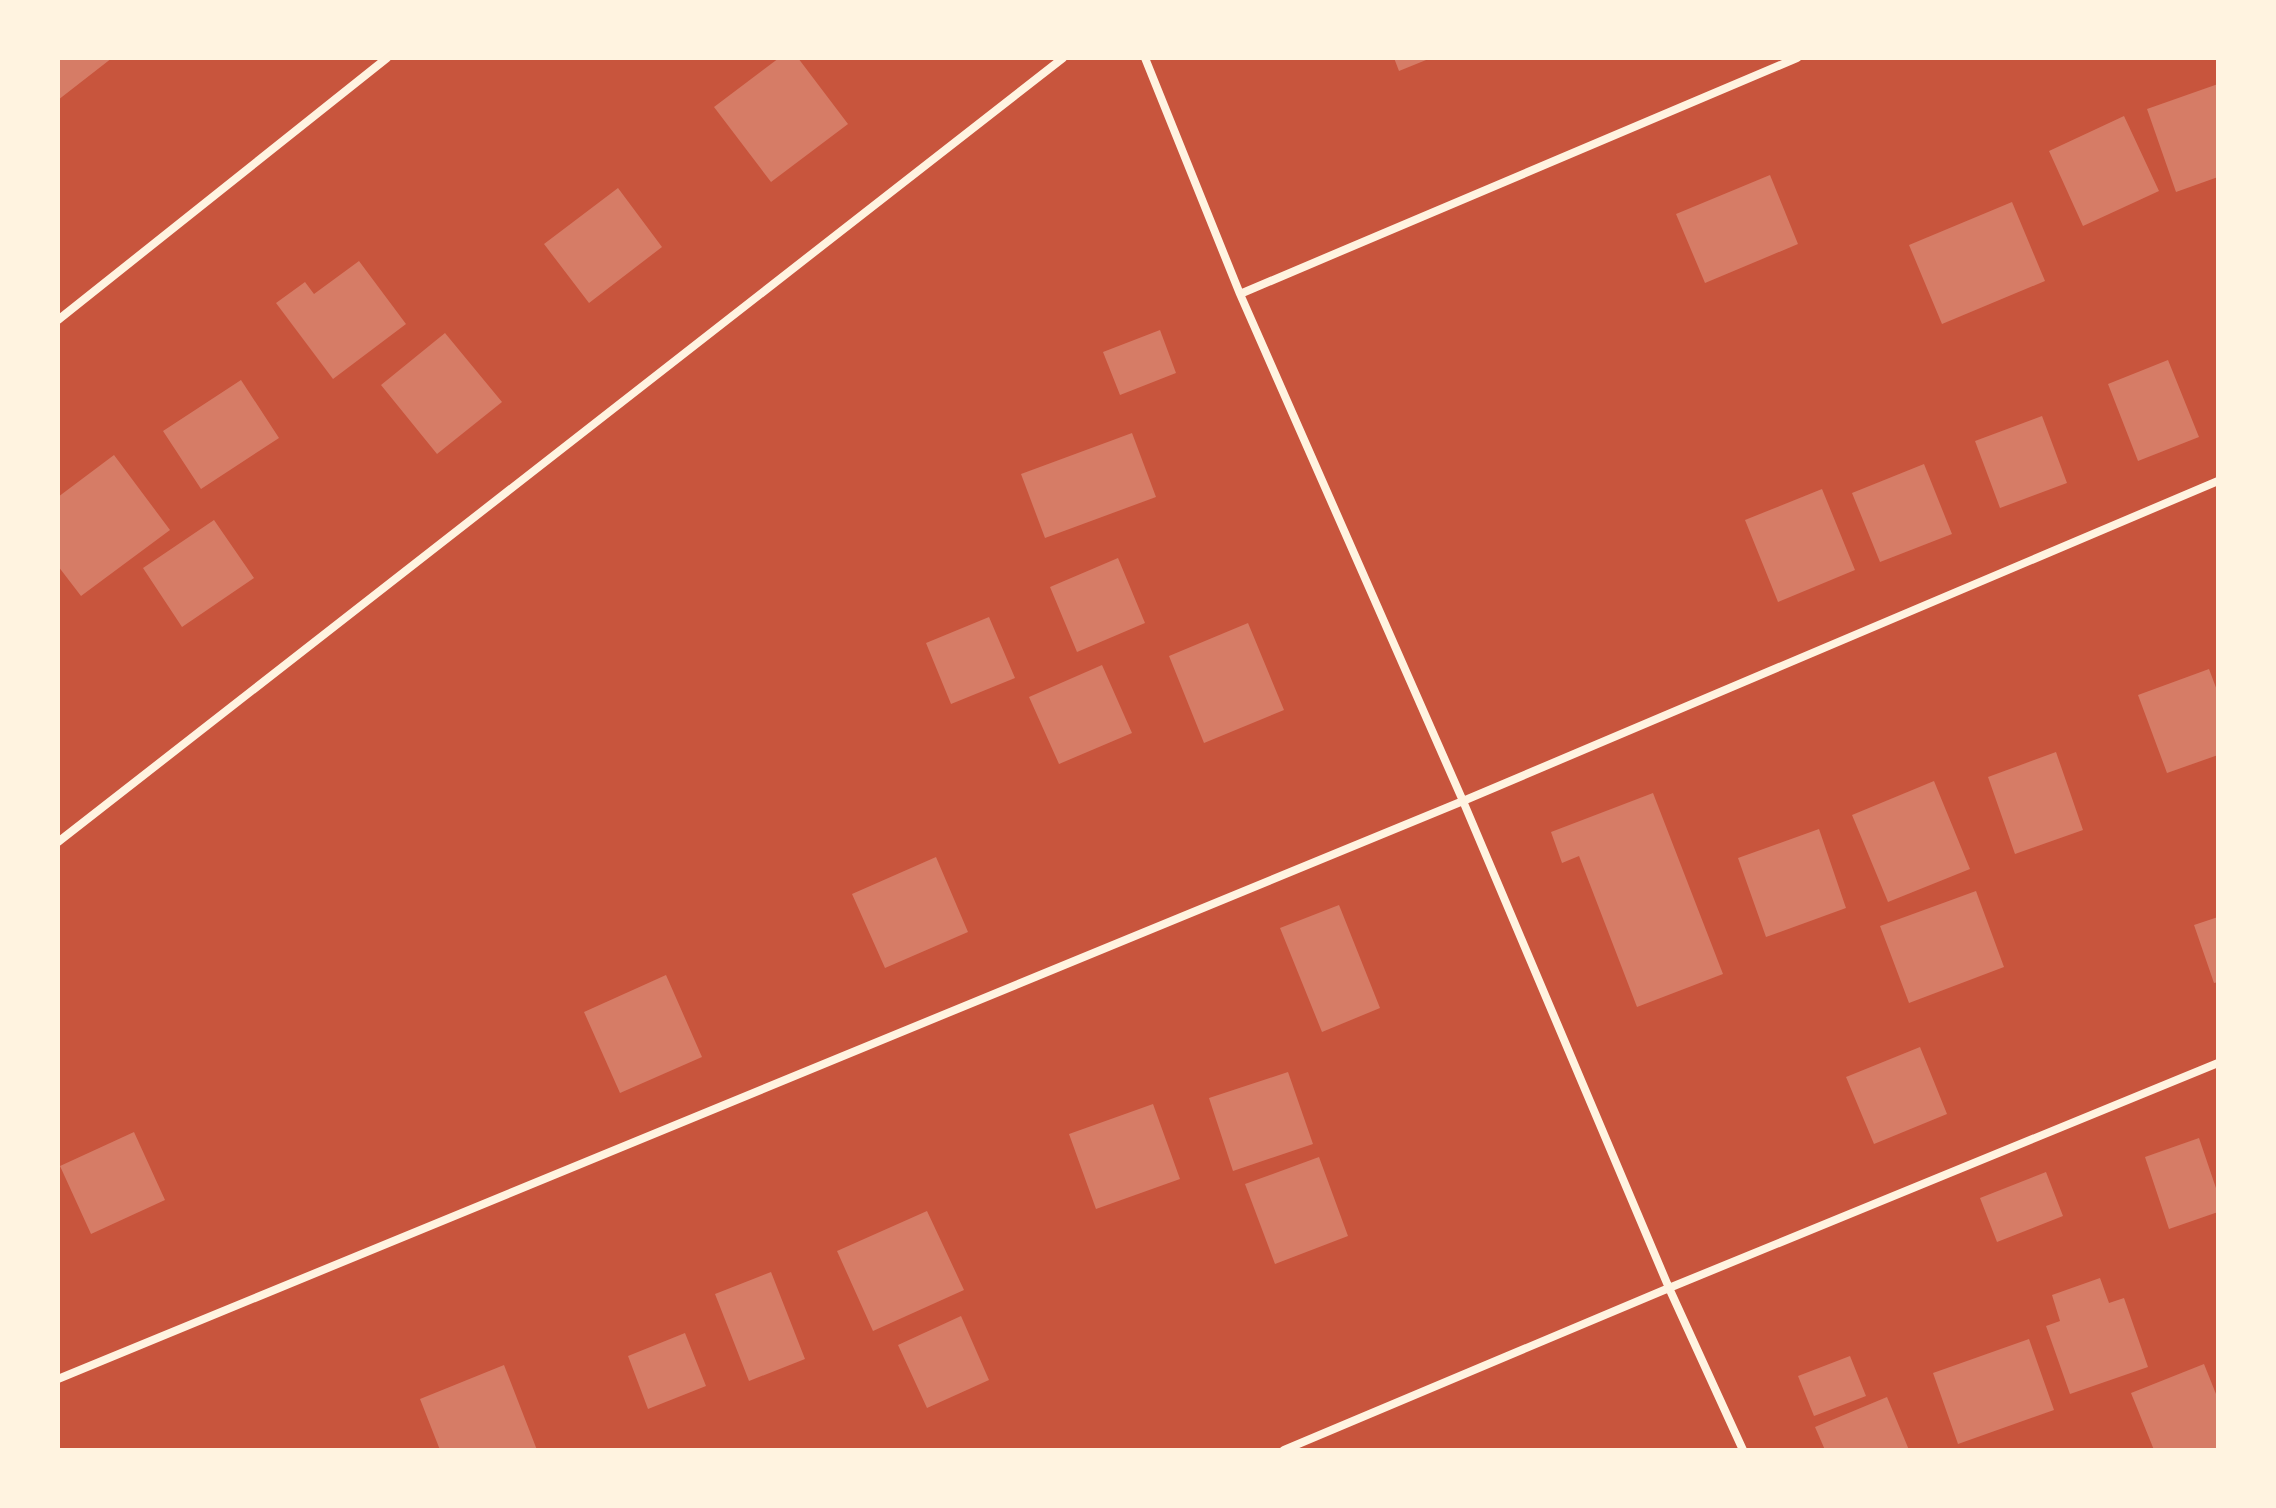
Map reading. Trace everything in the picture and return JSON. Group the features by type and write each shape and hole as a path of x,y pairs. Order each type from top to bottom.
{"street":[{"path":"58,320 387,58"},
{"path":"58,842 1063,58"},
{"path":"1145,58 1240,294 1463,801 1669,1288 1743,1450"},
{"path":"1240,294 1797,58"},
{"path":"58,1379 1463,801 2218,481"},
{"path":"1284,1450 2218,1063"}],"building":[{"path":"58,58 112,58 58,100"},
{"path":"779,58 798,58 848,124 771,182 714,107"},
{"path":"1394,58 1431,58 1399,71"},
{"path":"2218,84 2218,177 2176,192 2147,109"},
{"path":"2124,116 2159,191 2083,226 2049,151"},
{"path":"1770,175 1798,244 1705,283 1676,214"},
{"path":"618,188 662,247 589,303 544,244"},
{"path":"2012,202 2045,281 1942,324 1909,245"},
{"path":"359,261 406,324 333,379 276,303 305,282 314,294"},
{"path":"1160,330 1176,373 1120,395 1103,352"},
{"path":"445,333 502,402 437,454 381,385"},
{"path":"2168,360 2199,437 2138,461 2108,384"},
{"path":"241,380 279,438 201,489 163,431"},
{"path":"2042,416 2067,483 2000,508 1975,441"},
{"path":"1132,433 1156,497 1045,538 1021,474"},
{"path":"114,455 170,530 81,596 58,566 58,497"},
{"path":"1924,464 1952,534 1880,562 1852,493"},
{"path":"1822,489 1855,570 1778,602 1745,520"},
{"path":"214,520 254,578 182,627 143,568"},
{"path":"1118,558 1145,623 1077,652 1050,587"},
{"path":"989,617 1015,678 951,704 926,643"},
{"path":"1248,623 1284,710 1204,743 1169,656"},
{"path":"1102,665 1132,733 1059,764 1029,697"},
{"path":"2209,669 2218,693 2218,755 2167,773 2138,695"},
{"path":"2056,752 2083,830 2015,854 1988,777"},
{"path":"1934,781 1970,869 1888,902 1852,815"},
{"path":"1653,793 1723,974 1637,1007 1579,856 1562,863 1551,832"},
{"path":"1819,829 1846,908 1766,937 1738,858"},
{"path":"936,857 968,932 885,968 852,894"},
{"path":"1976,891 2004,967 1909,1003 1880,926"},
{"path":"1339,905 1380,1008 1322,1032 1280,928"},
{"path":"2218,917 2218,982 2214,983 2194,925"},
{"path":"666,975 702,1057 620,1093 584,1012"},
{"path":"1920,1047 1947,1114 1874,1144 1846,1077"},
{"path":"1288,1072 1313,1144 1233,1171 1209,1098"},
{"path":"1153,1104 1180,1179 1096,1209 1069,1134"},
{"path":"134,1132 165,1200 91,1234 60,1166"},
{"path":"2199,1138 2218,1194 2218,1212 2169,1229 2145,1157"},
{"path":"1319,1157 1348,1236 1275,1264 1245,1184"},
{"path":"2046,1172 2063,1216 1997,1242 1980,1198"},
{"path":"927,1211 964,1290 873,1331 837,1251"},
{"path":"771,1272 805,1359 749,1381 715,1294"},
{"path":"2100,1278 2109,1303 2124,1298 2148,1367 2070,1394 2046,1326 2060,1321 2052,1295"},
{"path":"961,1316 989,1380 927,1408 898,1345"},
{"path":"685,1333 706,1386 648,1409 628,1356"},
{"path":"2029,1339 2054,1410 1958,1444 1933,1373"},
{"path":"1850,1356 1866,1396 1814,1416 1798,1376"},
{"path":"2204,1364 2218,1399 2218,1450 2154,1450 2131,1393"},
{"path":"504,1365 537,1450 440,1450 420,1399"},
{"path":"1887,1397 1909,1450 1825,1450 1815,1427"}]}
